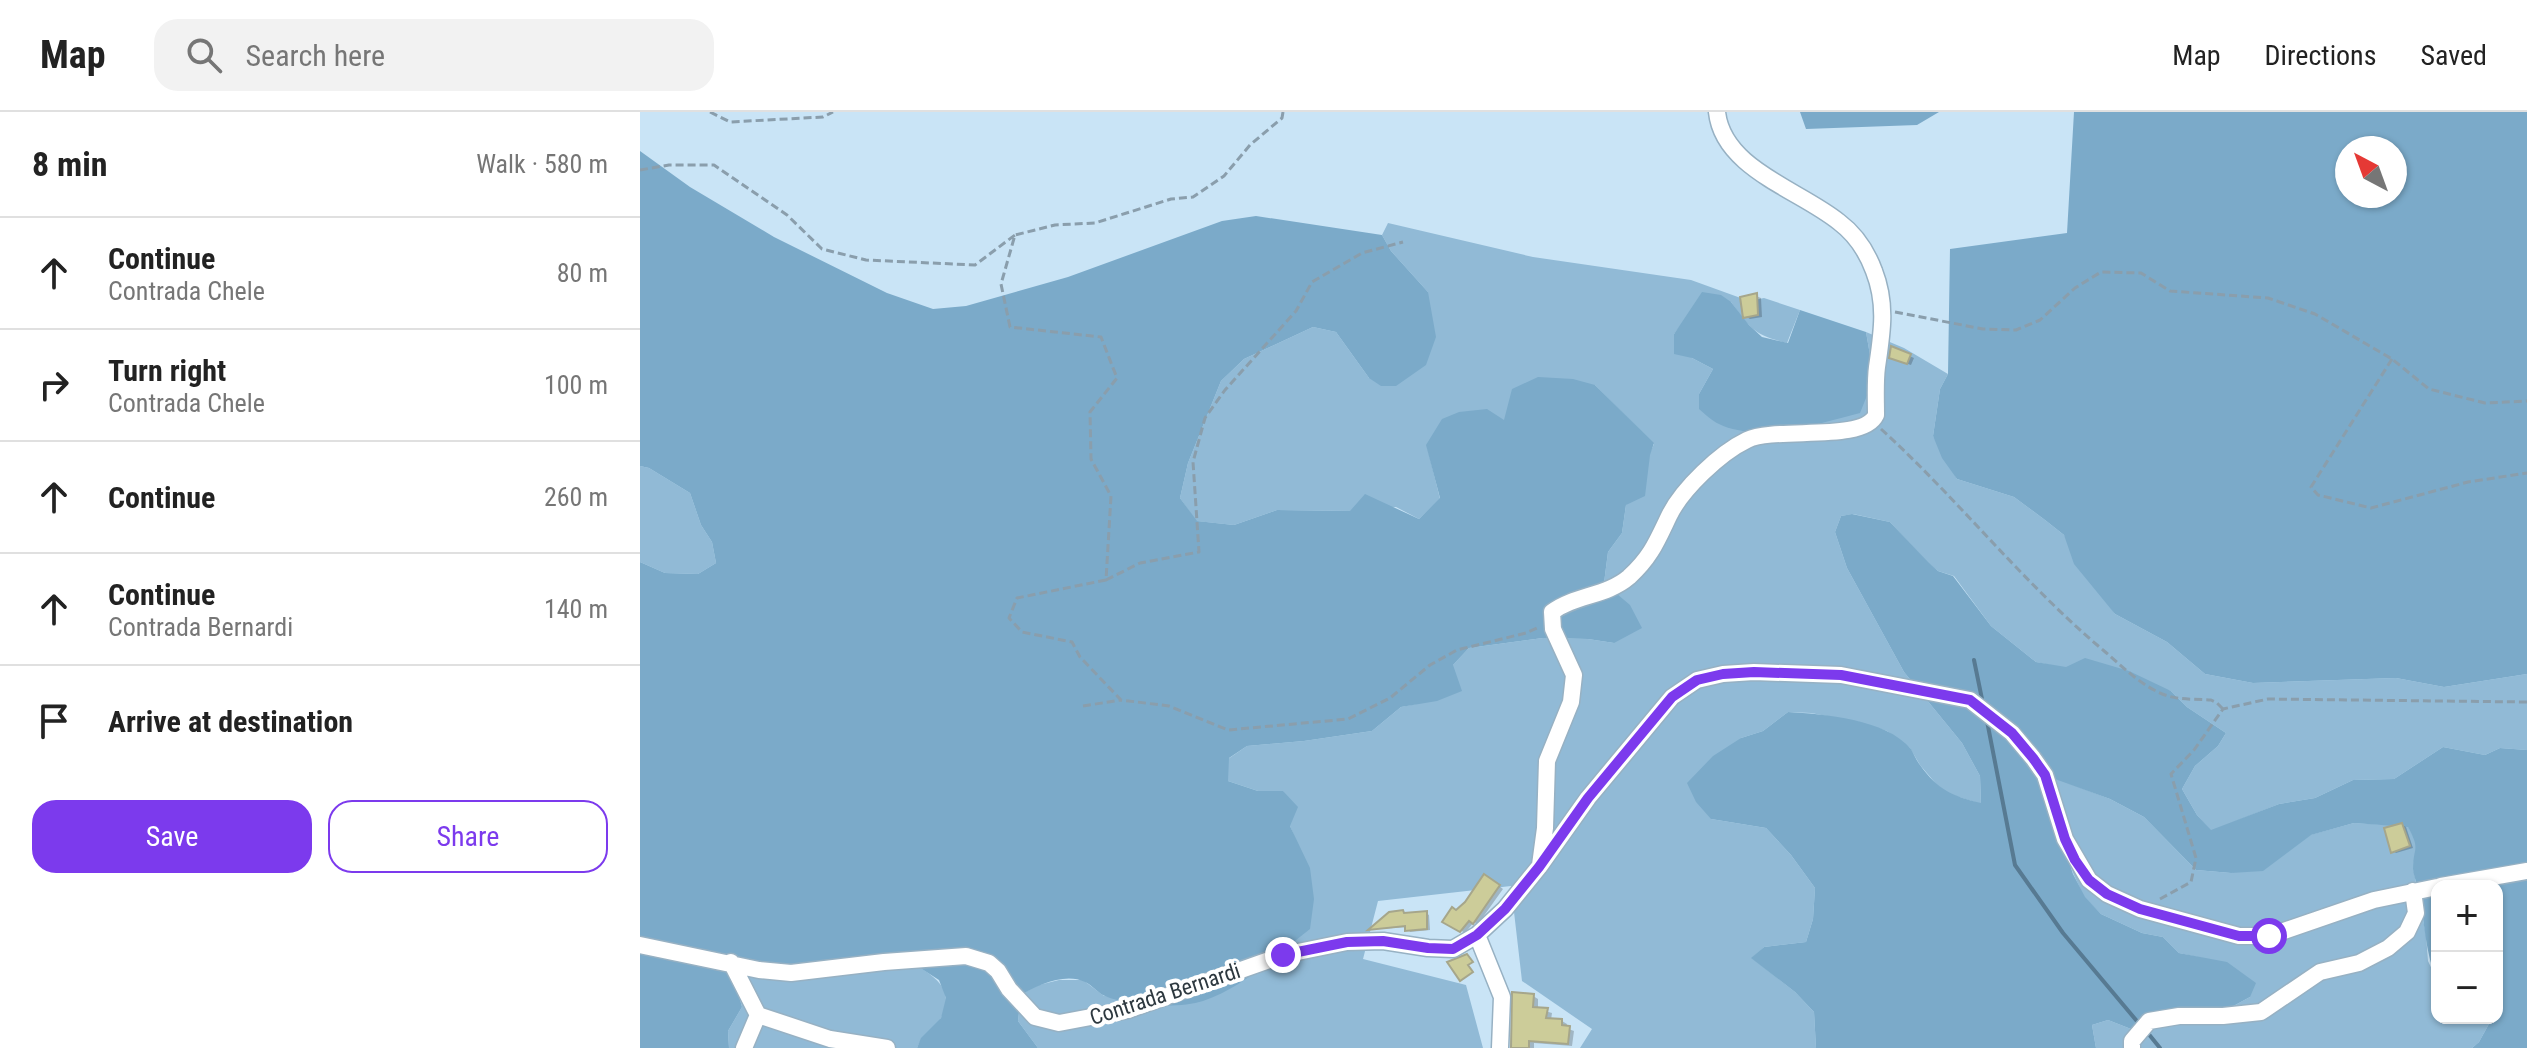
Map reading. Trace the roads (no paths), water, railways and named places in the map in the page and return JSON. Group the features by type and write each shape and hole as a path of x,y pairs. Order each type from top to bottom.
{"street":[{"path":"1539,867 1545,828 1547,761 1571,702 1574,675 1551,621 1552,612 1559,606 1606,591 1627,579 1659,542 1669,516 1682,495 1712,466 1748,440 1785,432 1859,428 1873,422 1876,415 1877,367 1884,310 1873,268 1856,238 1838,221 1733,151 1721,133 1717,112"},
{"name":"Contrada Bernardi","path":"640,945 759,970 791,973 966,956 989,963 1035,1017 1059,1023 1128,1010 1283,955 1334,944 1383,941 1453,949 1477,935 1505,909 1588,798 1672,697 1697,680 1754,672 1841,675 1970,700 2012,733 2045,775 2065,839 2089,880 2107,894 2140,909 2239,936 2269,936 2374,900 2413,891"},
{"path":"2474,880 2527,871"},
{"path":"2135,1042 2149,1021 2179,1016 2261,1012 2320,972 2359,963 2388,948 2407,932 2416,913 2413,891 2431,888"},
{"path":"1477,935 1502,997 1500,1048"},
{"path":"731,962 758,1015 830,1039 887,1048"},
{"path":"744,1048 758,1015"}],"waterway":[{"path":"1974,660 1983,704"},
{"path":"1987,721 2015,865 2063,933 2141,1026"},
{"path":"2147,1032 2160,1048"}]}
